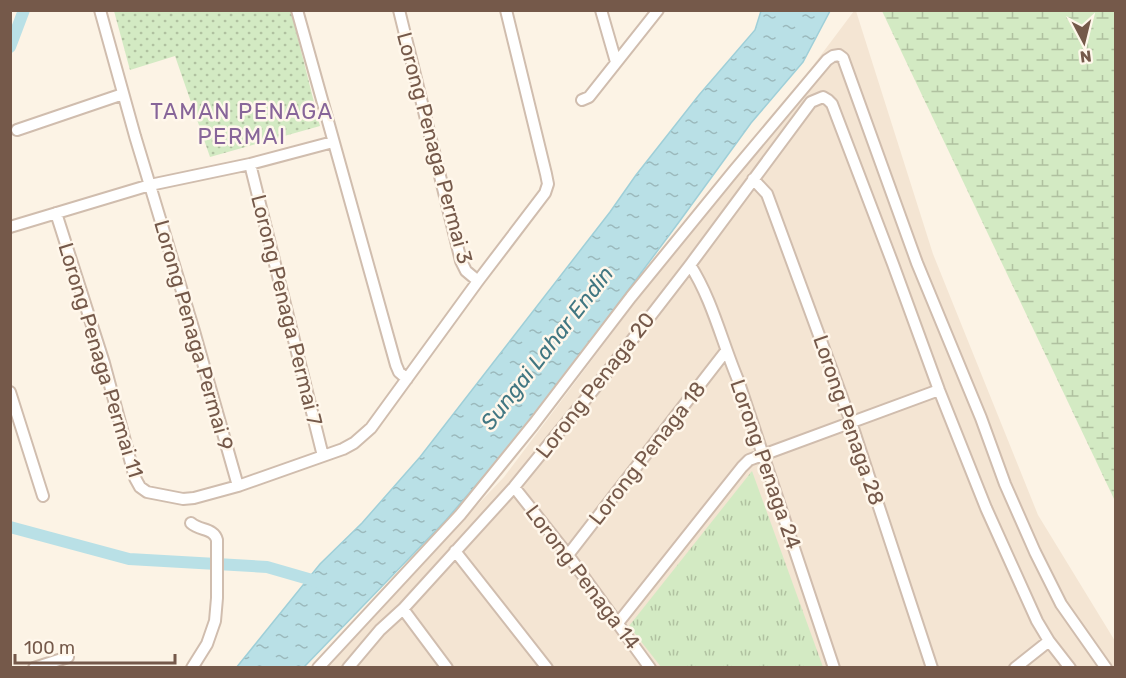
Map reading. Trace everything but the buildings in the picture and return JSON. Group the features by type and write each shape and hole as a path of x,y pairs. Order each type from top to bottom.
{"street":[{"name":"Lorong Penaga Permai 9","path":"100,10 238,486"},
{"path":"297,10 396,365 399,372 407,379"},
{"name":"Lorong Penaga Permai 3","path":"399,10 461,261 466,271 478,281"},
{"path":"238,486 343,449 363,436 545,193 548,184 506,10"},
{"path":"601,10 616,62"},
{"path":"582,99 589,97 658,10"},
{"path":"318,668 460,515 533,425 631,297 733,172 827,60 839,55 843,58 917,263 1035,552 1061,604 1106,668"},
{"path":"17,130 123,94"},
{"name":"Lorong Penaga 20","path":"348,668 380,630 403,609 514,487 598,384 812,102 823,97 832,104 939,390"},
{"path":"10,227 150,185 250,164 333,142"},
{"name":"Lorong Penaga Permai 7","path":"250,164 323,456"},
{"name":"Lorong Penaga 28","path":"753,179 767,194 851,422 932,668"},
{"name":"Lorong Penaga Permai 11","path":"56,213 104,363 135,478 140,488 147,492 183,499 238,486"},
{"name":"Lorong Penaga 24","path":"690,265 710,305 738,380 834,668"},
{"name":"Lorong Penaga 18","path":"568,555 726,351"},
{"path":"618,623 749,460 939,390 986,508 1026,599 1049,641 1070,668"},
{"path":"10,392 43,496"},
{"name":"Lorong Penaga 14","path":"514,487 568,555 650,668"},
{"path":"191,523 196,528 216,534 217,540 215,621 207,645 192,668"},
{"path":"456,551 547,668"},
{"path":"403,609 447,668"},
{"path":"366,616 380,630"},
{"path":"1015,668 1049,641"},
{"path":"34,668 68,657"}],"shaded area":[{"path":"856,11 933,254 1038,515 1115,641 1115,667 322,668 504,477"}],"green space":[{"path":"114,11 291,11 320,126 210,157 175,56 130,70"},
{"path":"882,11 1115,11 1115,501"},
{"path":"752,471 823,667 661,667 629,626"}],"water":[{"name":"Sungai Lahar Endin","path":"761,11 830,11 803,62 751,123 526,427 446,520 304,667 236,668 320,564 362,523 420,457 610,212 636,175 699,95 755,30"}],"waterway":[{"path":"10,47 24,10"},
{"path":"10,527 129,559 267,567 319,582 322,585"}],"district":[{"name":"TAMAN PENAGA PERMAI","path":"242,124"}]}
